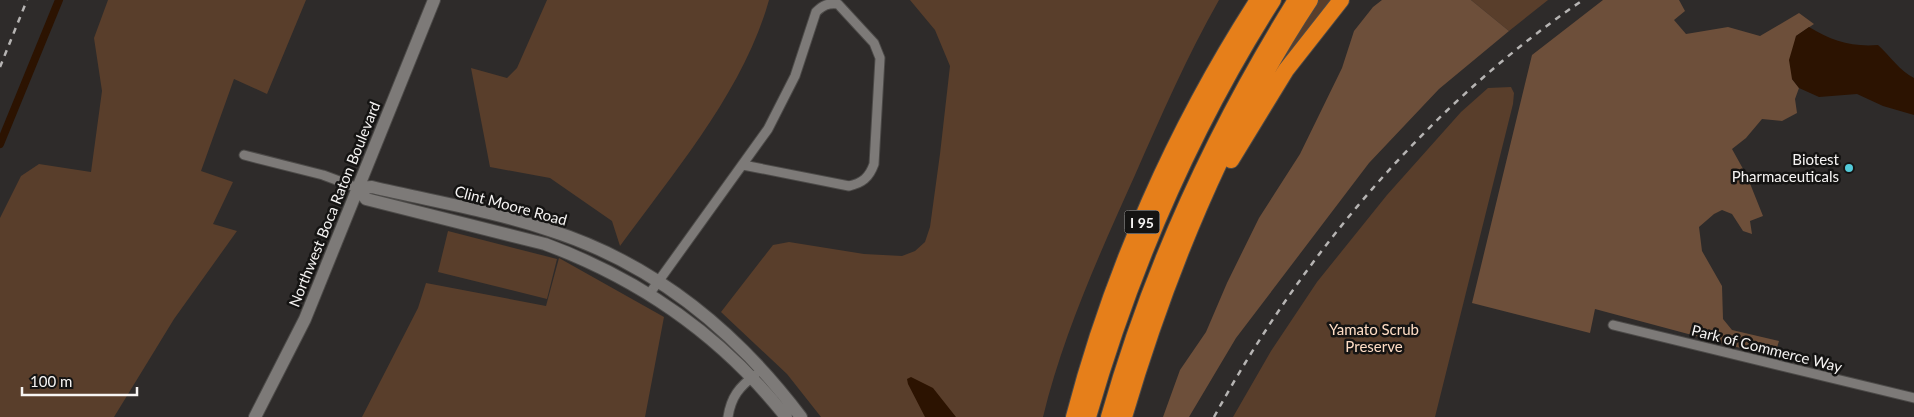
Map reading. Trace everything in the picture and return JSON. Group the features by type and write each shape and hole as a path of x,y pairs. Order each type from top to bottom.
{"highway":[{"path":"1234,37 1251,0"},
{"name":"I 95","path":"1074,417 1105,319 1138,231 1185,129 1234,37 1258,0"},
{"path":"1088,417 1124,306 1166,202 1219,92 1272,0"},
{"path":"1109,417 1140,320 1181,216 1226,122 1296,0"},
{"path":"1124,417 1160,308 1200,208 1236,127 1310,0"},
{"path":"1200,208 1274,87 1302,47 1341,0"}],"street":[{"name":"Northwest Boca Raton Boulevard","path":"255,417 305,319 434,0"},
{"path":"650,293 768,129 791,86 816,12 821,6 838,4 874,43 880,58 874,164 871,172 860,184 849,186 743,165"},
{"name":"Clint Moore Road","path":"244,155 323,175 358,188 372,187 522,221 572,238 607,253 658,281 708,317 762,369 801,417"},
{"name":"Clint Moore Road","path":"358,188 366,199 517,235 574,254 650,293 703,331 752,377 786,417"},
{"path":"460,222 463,208"},
{"name":"Park of Commerce Way","path":"1613,326 1914,398"},
{"path":"728,417 734,395 739,388 762,369"}],"green space":[{"path":"108,0 306,0 267,94 234,79 201,171 233,182 213,224 237,231 174,319 114,417 0,417 0,218 21,176 39,164 91,172 102,91 94,38"},
{"path":"547,0 769,0 758,33 743,66 725,98 684,159 620,246 612,221 550,178 490,167 471,68 507,78 517,68"},
{"path":"910,0 1219,0 1175,86 1096,264 1061,355 1043,417 821,417 787,374 721,312 773,245 789,242 864,254 902,256 915,251 925,242 930,227 950,66 935,30"},
{"path":"1318,0 1333,0 1290,56 1285,53"},
{"path":"1471,0 1548,0 1509,31"},
{"name":"Yamato Scrub Preserve","path":"1511,87 1514,93 1513,104 1435,417 1233,417 1271,351 1317,282 1387,195 1461,112 1488,88"},
{"path":"448,231 557,259 547,299 438,272"},
{"path":"559,258 664,317 645,417 362,417 418,308 426,283 546,306"}],"shaded area":[{"path":"1382,0 1471,0 1509,31 1439,89 1369,163 1236,338 1189,417 1163,417 1180,370 1206,332 1227,283 1259,218 1300,154 1342,68 1354,31 1373,7"},
{"path":"1603,0 1679,0 1685,11 1674,20 1686,34 1728,27 1760,36 1799,13 1814,24 1796,36 1792,79 1799,88 1795,99 1797,113 1782,121 1762,119 1746,138 1732,149 1747,176 1763,216 1750,221 1752,234 1743,231 1732,214 1722,210 1714,214 1699,227 1702,251 1722,286 1723,319 1732,330 1779,341 1774,357 1595,309 1590,333 1472,303 1532,55"},
{"path":"1809,27 1842,42 1859,45 1878,45 1914,78 1914,115 1883,106 1857,94 1819,97 1799,88 1792,79 1789,60 1796,36"},
{"path":"911,377 933,388 956,417 925,417 908,384 907,379"}],"waterway":[{"path":"0,144 59,0"}],"railway":[{"path":"0,67 27,0"},
{"path":"1214,417 1249,357 1288,298 1329,241 1374,187 1422,135 1473,87 1527,41 1583,0"}],"place":[{"name":"Biotest Pharmaceuticals","path":"1849,168"}]}
